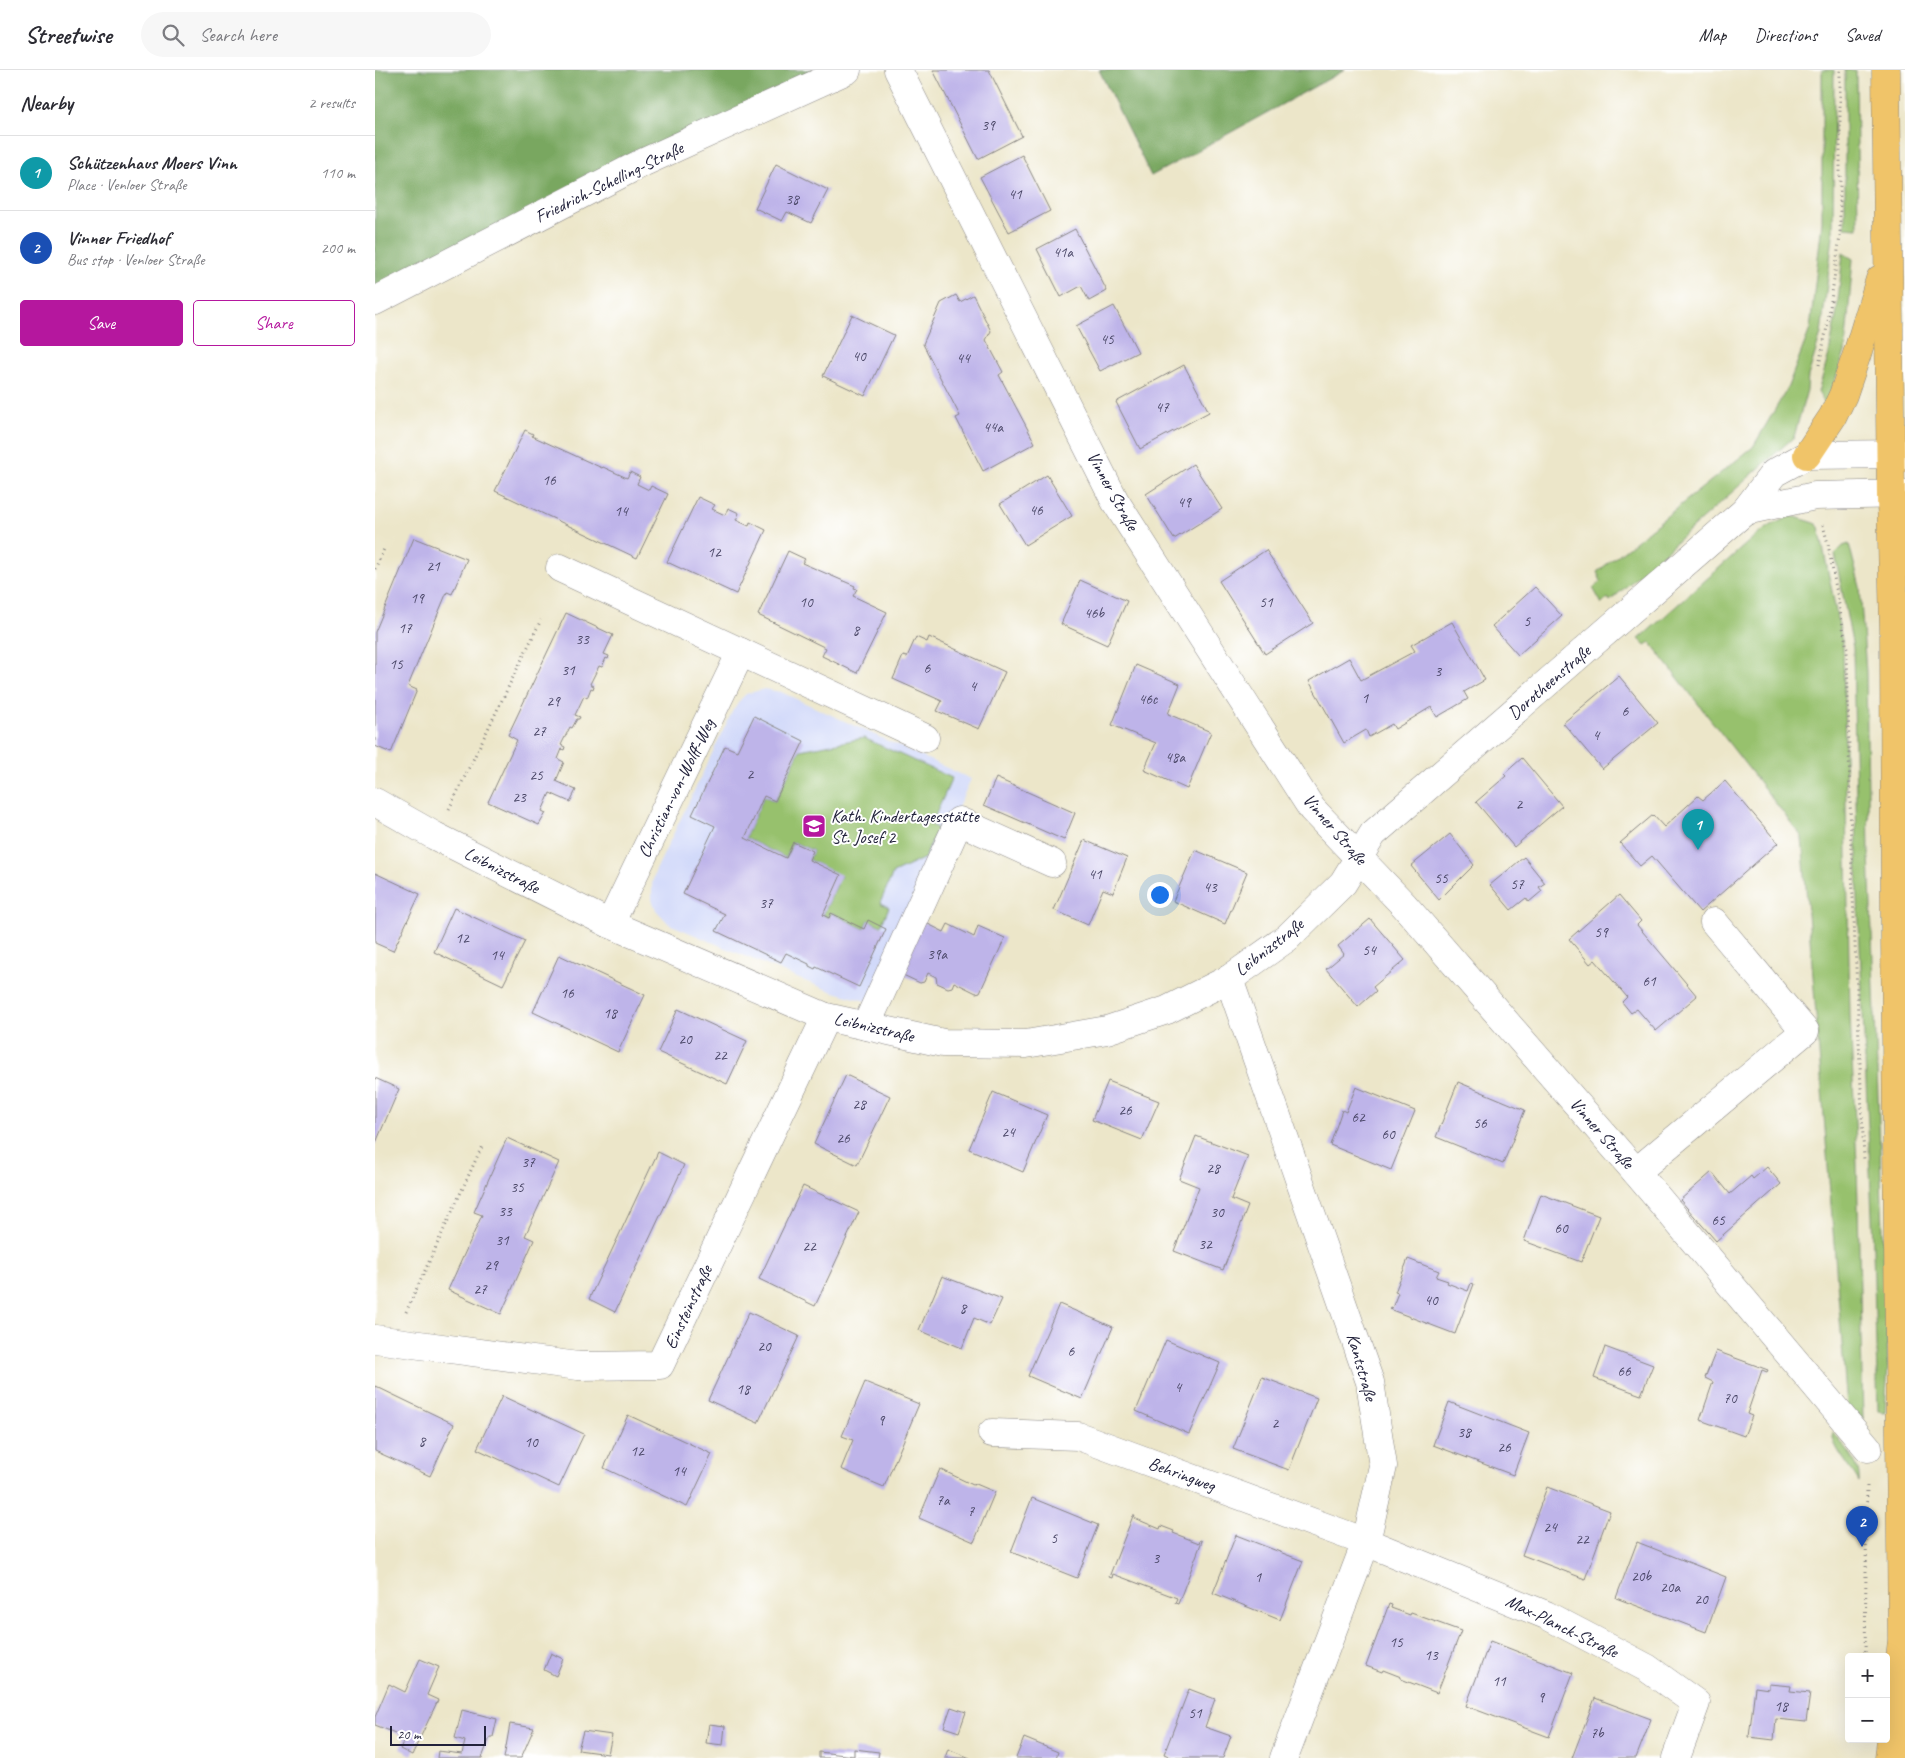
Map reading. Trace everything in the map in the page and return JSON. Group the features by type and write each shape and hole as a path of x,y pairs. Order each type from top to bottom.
{"main road":[{"path":"1886,70 1887,254 1898,453 1895,630 1895,938 1904,1641 1889,1758"},
{"path":"1807,455 1833,416 1843,396 1887,254"},
{"path":"1895,630 1905,604"}],"street":[{"name":"Friedrich-Schelling-Straße","path":"375,301 642,163 847,70"},
{"name":"Vinner Straße","path":"898,70 1115,501 1312,809 1404,905 1636,1172 1868,1448"},
{"name":"Dorotheenstraße","path":"1359,857 1373,834 1745,511 1774,473 1807,455 1898,453"},
{"name":"Dorotheenstraße","path":"1745,511 1815,496 1898,495"},
{"path":"559,568 925,738"},
{"name":"Christian-von-Wolff-Weg","path":"610,924 741,652"},
{"name":"Leibnizstraße","path":"375,802 435,836 610,924 826,1017 943,1043 1026,1044 1107,1030 1167,1010 1229,979 1287,938 1343,883 1359,857"},
{"path":"866,1026 959,820 1052,863"},
{"path":"1636,1172 1805,1031 1715,922"},
{"name":"Kantstraße","path":"1229,979 1370,1382 1383,1466 1366,1542 1284,1758"},
{"name":"Einsteinstraße","path":"384,1341 578,1366 660,1365 826,1017"},
{"name":"Behringweg","path":"992,1434 1078,1436 1366,1542"},
{"name":"Max-Planck-Straße","path":"1366,1542 1546,1615 1647,1668 1696,1703 1676,1758"}],"path":[{"path":"1817,373 1828,322 1839,236 1840,70"},
{"path":"1815,496 1828,544 1847,650 1851,847 1865,1169"},
{"path":"375,569 384,549"},
{"path":"435,836 541,620"},
{"path":"384,1341 483,1144"},
{"path":"1865,1653 1868,1448"}],"shaded area":[{"name":"Kath. Kindertagesstätte St. Josef 2","path":"764,689 781,692 971,779 869,1002 834,992 797,978 669,924 656,910 652,899 652,884 655,872 733,710 746,694"}],"green space":[{"path":"375,70 821,70 375,292"},
{"path":"1099,70 1345,70 1151,176"},
{"path":"1822,70 1834,70 1833,236 1821,334 1808,376 1807,390 1794,437 1610,601 1608,598 1602,604 1593,588 1601,581 1597,572 1753,447 1787,389 1810,329 1822,222"},
{"path":"1845,70 1856,70 1858,228 1845,227"},
{"path":"1843,253 1853,259 1845,352 1826,406 1818,392 1829,354 1837,310"},
{"path":"1792,516 1815,523 1819,527 1843,646 1850,1016 1857,1164 1863,1419 1847,1408 1802,837 1650,642 1645,645 1639,639 1754,537 1773,524"},
{"path":"1849,544 1860,587 1866,672 1869,853 1888,1366 1885,1412 1878,1411 1872,1216 1858,901 1853,648 1835,554 1843,546"},
{"path":"864,738 952,778 931,825 937,828 925,858 893,873 880,903 889,907 881,926 868,920 864,929 832,913 829,918 823,915 841,876 809,860 813,851 793,842 786,858 745,838 764,796 775,801 800,750"},
{"path":"1833,1432 1854,1461 1859,1475 1859,1482 1838,1450 1833,1438"}],"building":[{"path":"933,70 989,70 1022,136 978,159"},
{"path":"1022,155 1050,211 1009,232 980,177"},
{"path":"776,164 828,190 811,223 787,212 782,221 755,208"},
{"path":"1075,229 1107,291 1089,301 1081,286 1061,297 1037,249"},
{"path":"956,295 960,302 973,295 991,331 986,340 1003,372 999,375 1035,443 983,471 956,418 960,416 923,344 941,303"},
{"path":"1114,306 1138,352 1100,371 1076,326"},
{"path":"852,315 894,335 865,396 823,376"},
{"path":"1184,365 1209,412 1140,449 1116,402"},
{"path":"525,430 533,434 532,436 627,478 630,472 640,477 637,484 649,490 651,486 668,494 637,558 495,491"},
{"path":"1193,464 1222,509 1174,539 1146,494"},
{"path":"1047,475 1072,516 1025,545 1000,504"},
{"path":"698,497 715,505 712,509 725,515 728,508 739,513 736,520 749,526 750,522 766,530 736,594 667,562"},
{"path":"414,538 467,559 452,594 447,592 408,686 417,690 391,753 375,746 375,632"},
{"path":"1266,550 1313,623 1265,654 1219,581"},
{"path":"788,551 805,559 802,563 855,586 854,588 857,589 853,596 887,612 857,673 822,656 826,648 758,615"},
{"path":"1080,580 1127,601 1107,645 1061,624"},
{"path":"1535,587 1562,616 1518,655 1492,626"},
{"path":"566,613 613,635 604,654 609,656 608,659 606,658 602,667 599,666 590,684 594,686 593,689 591,688 587,698 584,696 575,715 580,717 572,728 570,727 561,745 565,747 564,750 562,749 558,759 564,762 556,781 576,790 570,802 550,793 542,811 546,813 539,825 488,802 517,740 508,735"},
{"path":"1452,622 1485,680 1464,692 1468,699 1437,717 1431,707 1395,729 1392,724 1369,737 1366,730 1344,743 1309,681 1349,658 1361,680 1415,651 1411,645"},
{"path":"916,637 927,642 929,637 1005,672 979,729 937,711 942,701 893,679 903,656 907,657"},
{"path":"1136,665 1180,684 1168,714 1211,732 1187,789 1144,770 1156,743 1112,725"},
{"path":"1619,676 1658,723 1602,769 1563,723"},
{"path":"754,716 804,741 775,801 764,796 745,838 786,858 793,842 813,851 809,860 841,875 823,915 829,918 831,913 864,929 868,920 886,929 859,987 816,967 815,969 786,953 781,962 716,931 725,914 683,894 715,826 692,815 725,746 737,751"},
{"path":"1522,758 1562,806 1514,847 1476,802 1506,776 1504,774"},
{"path":"996,778 1075,813 1064,840 984,805"},
{"path":"1725,781 1778,843 1700,912 1652,856 1640,866 1620,843 1653,815 1664,827 1698,796 1703,800"},
{"path":"1450,834 1474,865 1439,900 1411,866"},
{"path":"1084,840 1127,858 1113,893 1103,889 1088,925 1054,910"},
{"path":"1195,850 1247,872 1225,924 1173,901"},
{"path":"1524,857 1545,883 1539,887 1542,891 1529,902 1526,898 1511,910 1490,885"},
{"path":"375,873 420,894 393,951 375,943"},
{"path":"1619,895 1641,921 1637,925 1697,996 1656,1031 1637,1009 1631,1013 1622,1002 1627,997 1595,960 1590,964 1569,939"},
{"path":"454,908 525,941 503,985 434,952"},
{"path":"1370,919 1405,960 1373,987 1376,991 1358,1007 1326,969 1344,954 1338,946"},
{"path":"922,921 944,932 948,924 974,937 978,926 1005,938 980,992 976,993 954,982 952,987 948,988 937,983 936,977 928,973 924,982 920,983 901,974"},
{"path":"559,955 645,995 618,1052 533,1012"},
{"path":"678,1009 747,1041 727,1084 658,1052"},
{"path":"846,1075 890,1096 857,1165 814,1144"},
{"path":"375,1078 399,1089 375,1145"},
{"path":"1108,1081 1159,1101 1142,1140 1092,1120"},
{"path":"1458,1082 1525,1110 1503,1164 1436,1137"},
{"path":"1356,1087 1415,1111 1391,1170 1330,1145 1342,1110 1346,1112"},
{"path":"993,1092 1047,1115 1023,1172 969,1149"},
{"path":"1196,1136 1248,1156 1231,1199 1248,1206 1223,1270 1174,1251 1199,1187 1179,1179"},
{"path":"507,1138 559,1162 525,1236 534,1240 501,1314 448,1290 482,1215 474,1212"},
{"path":"658,1152 684,1165 615,1312 589,1299"},
{"path":"1767,1167 1781,1184 1716,1241 1680,1200 1712,1172 1730,1194 1751,1176 1753,1179"},
{"path":"803,1186 859,1212 815,1306 759,1279"},
{"path":"1541,1194 1599,1216 1581,1262 1524,1241"},
{"path":"1408,1259 1439,1271 1436,1277 1468,1291 1471,1283 1474,1284 1455,1334 1389,1309 1390,1307 1392,1308 1398,1293 1395,1292"},
{"path":"942,1276 1002,1299 990,1325 974,1318 962,1348 919,1330"},
{"path":"1059,1304 1113,1327 1082,1399 1028,1376"},
{"path":"749,1312 799,1336 758,1423 708,1400"},
{"path":"1166,1340 1220,1363 1189,1434 1136,1411"},
{"path":"1605,1347 1653,1365 1641,1395 1594,1378"},
{"path":"1716,1351 1768,1370 1767,1372 1762,1370 1747,1414 1752,1416 1744,1436 1700,1420 1713,1382 1705,1378"},
{"path":"1262,1377 1317,1398 1289,1470 1233,1449"},
{"path":"865,1382 919,1404 884,1487 841,1469 853,1440 842,1436"},
{"path":"375,1386 454,1424 430,1476 375,1451"},
{"path":"502,1396 584,1434 559,1487 477,1449"},
{"path":"1449,1402 1529,1433 1513,1475 1433,1445"},
{"path":"628,1415 712,1454 687,1507 604,1468"},
{"path":"940,1469 973,1485 976,1484 995,1492 974,1542 919,1518"},
{"path":"1547,1487 1610,1511 1585,1579 1522,1555"},
{"path":"1032,1498 1098,1525 1077,1578 1011,1552"},
{"path":"1133,1516 1160,1529 1161,1526 1199,1543 1200,1540 1202,1541 1178,1604 1175,1603 1177,1598 1113,1574 1112,1578 1109,1577"},
{"path":"1236,1535 1303,1561 1280,1620 1213,1593"},
{"path":"1637,1542 1726,1577 1706,1632 1616,1598"},
{"path":"1389,1604 1392,1605 1391,1608 1461,1631 1437,1693 1383,1670 1382,1672 1366,1666"},
{"path":"1490,1641 1573,1673 1549,1737 1466,1706"},
{"path":"551,1653 563,1659 556,1676 544,1670"},
{"path":"420,1659 439,1667 427,1695 438,1700 412,1755 400,1749 405,1737 375,1725 375,1717 389,1684 405,1692"},
{"path":"1769,1684 1791,1686 1790,1691 1810,1693 1806,1722 1776,1719 1774,1740 1749,1737 1755,1687 1769,1689"},
{"path":"1189,1689 1215,1699 1205,1727 1231,1736 1223,1758 1173,1758 1164,1754"},
{"path":"1595,1698 1651,1719 1636,1758 1572,1758"},
{"path":"951,1707 966,1712 959,1732 944,1727"},
{"path":"462,1710 497,1719 493,1737 490,1737 482,1758 437,1758 438,1751 462,1754 465,1741 455,1738"},
{"path":"510,1724 534,1728 521,1758 504,1758"},
{"path":"709,1724 725,1726 723,1745 706,1743"},
{"path":"583,1731 612,1735 608,1754 578,1750"},
{"path":"1024,1738 1058,1752 1056,1758 1016,1758"},
{"path":"854,1749 879,1752 878,1758 819,1758 819,1752 854,1756"},
{"path":"948,1749 970,1758 945,1758"}],"place":[{"name":"Kath. Kindertagesstätte St. Josef 2","path":"814,826"},
{"name":"Schützenhaus Moers Vinn","path":"1698,850"},
{"name":"Vinner Friedhof","path":"1862,1547"}]}
